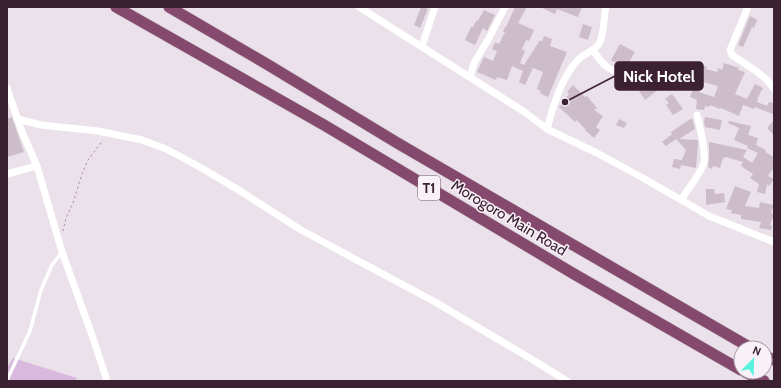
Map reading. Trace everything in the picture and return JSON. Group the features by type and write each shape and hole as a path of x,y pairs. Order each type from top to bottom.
{"highway":[{"name":"Morogoro Main Road","path":"116,7 324,125 574,274 733,365"},
{"name":"Morogoro Main Road","path":"169,7 399,144 737,340"}],"street":[{"path":"360,7 523,111 547,129 597,153 709,216 774,242"},
{"path":"422,46 435,7"},
{"path":"470,77 474,63 505,7"},
{"path":"547,129 553,104 566,78 577,60 593,50 598,45 603,35 606,7"},
{"path":"748,7 730,50 732,54 767,80 774,89"},
{"path":"593,50 603,64 610,69 623,73 632,66"},
{"path":"7,88 17,119 37,166 62,252 107,381"},
{"path":"681,200 700,171 704,162 697,115"},
{"path":"17,119 41,125 77,128 142,140 198,166 301,230 435,302 567,381"},
{"path":"7,174 37,166"}],"lane":[{"path":"7,380 30,331 41,290 52,265 62,252"}],"path":[{"path":"63,231 66,218 76,197 82,174 88,160 108,133"}],"shaded area":[{"path":"13,358 77,378 75,381 7,381 7,368"}],"building":[{"path":"421,7 428,9 420,28 414,25"},
{"path":"515,7 527,7 518,23 534,30 529,41 526,40 522,49 525,51 520,63 524,65 540,40 542,42 544,36 552,39 550,46 567,52 548,97 540,93 541,91 537,89 543,72 533,68 525,85 519,82 523,71 512,66 507,80 497,77 496,80 477,72 484,57 493,61 497,51 492,49 495,42 499,44 505,32 503,32 505,27"},
{"path":"540,7 582,7 578,17 557,9 555,14"},
{"path":"484,10 495,15 487,31 483,28 475,45 465,40 471,27 473,27 477,20 478,21"},
{"path":"750,16 757,20 754,28 752,27 743,47 738,45"},
{"path":"583,24 592,27 588,40 579,37"},
{"path":"620,44 635,52 629,62 623,67 611,60"},
{"path":"724,63 739,68 738,70 745,72 735,94 747,99 755,84 763,88 757,102 767,106 769,102 773,103 773,114 755,107 754,109 743,105 739,116 710,105 709,107 705,106 704,110 696,109 697,100 690,97 696,81 694,80 702,65 707,67 706,69 717,72 718,68 722,70","holes":["703,82 718,86 714,97 699,92"]},
{"path":"650,77 659,89 645,100 639,91 642,89 640,87 646,83 645,82"},
{"path":"573,85 585,97 587,96 597,108 594,110 603,116 596,127 600,130 594,138 577,120 575,122 559,107 569,94 567,92"},
{"path":"672,94 683,109 673,115 666,105 669,103 665,99"},
{"path":"12,117 24,152 7,157 7,119"},
{"path":"705,117 722,120 720,130 705,127"},
{"path":"692,118 695,129 679,139 698,140 696,168 681,165 680,169 672,167 674,159 682,160 686,150 676,139 666,146 662,142 672,134 671,132"},
{"path":"619,119 627,123 624,128 616,125"},
{"path":"774,120 774,135 767,128"},
{"path":"729,121 751,126 748,135 758,138 756,145 766,150 765,152 774,157 774,167 768,176 774,179 769,186 767,184 765,194 757,192 759,184 750,178 753,174 741,166 743,162 726,157 723,158 720,168 713,166 712,169 708,167 709,142 747,150 743,157 752,163 758,153 747,148 748,146 734,140 739,128 728,123"},
{"path":"735,186 751,192 745,206 759,208 760,202 774,205 771,213 774,214 770,225 772,226 771,230 759,228 761,222 741,219 741,215 731,213 732,210 726,209"},
{"path":"706,189 714,189 715,194 724,193 725,202 706,205"}],"place":[{"name":"Nick Hotel","path":"565,102"}]}
